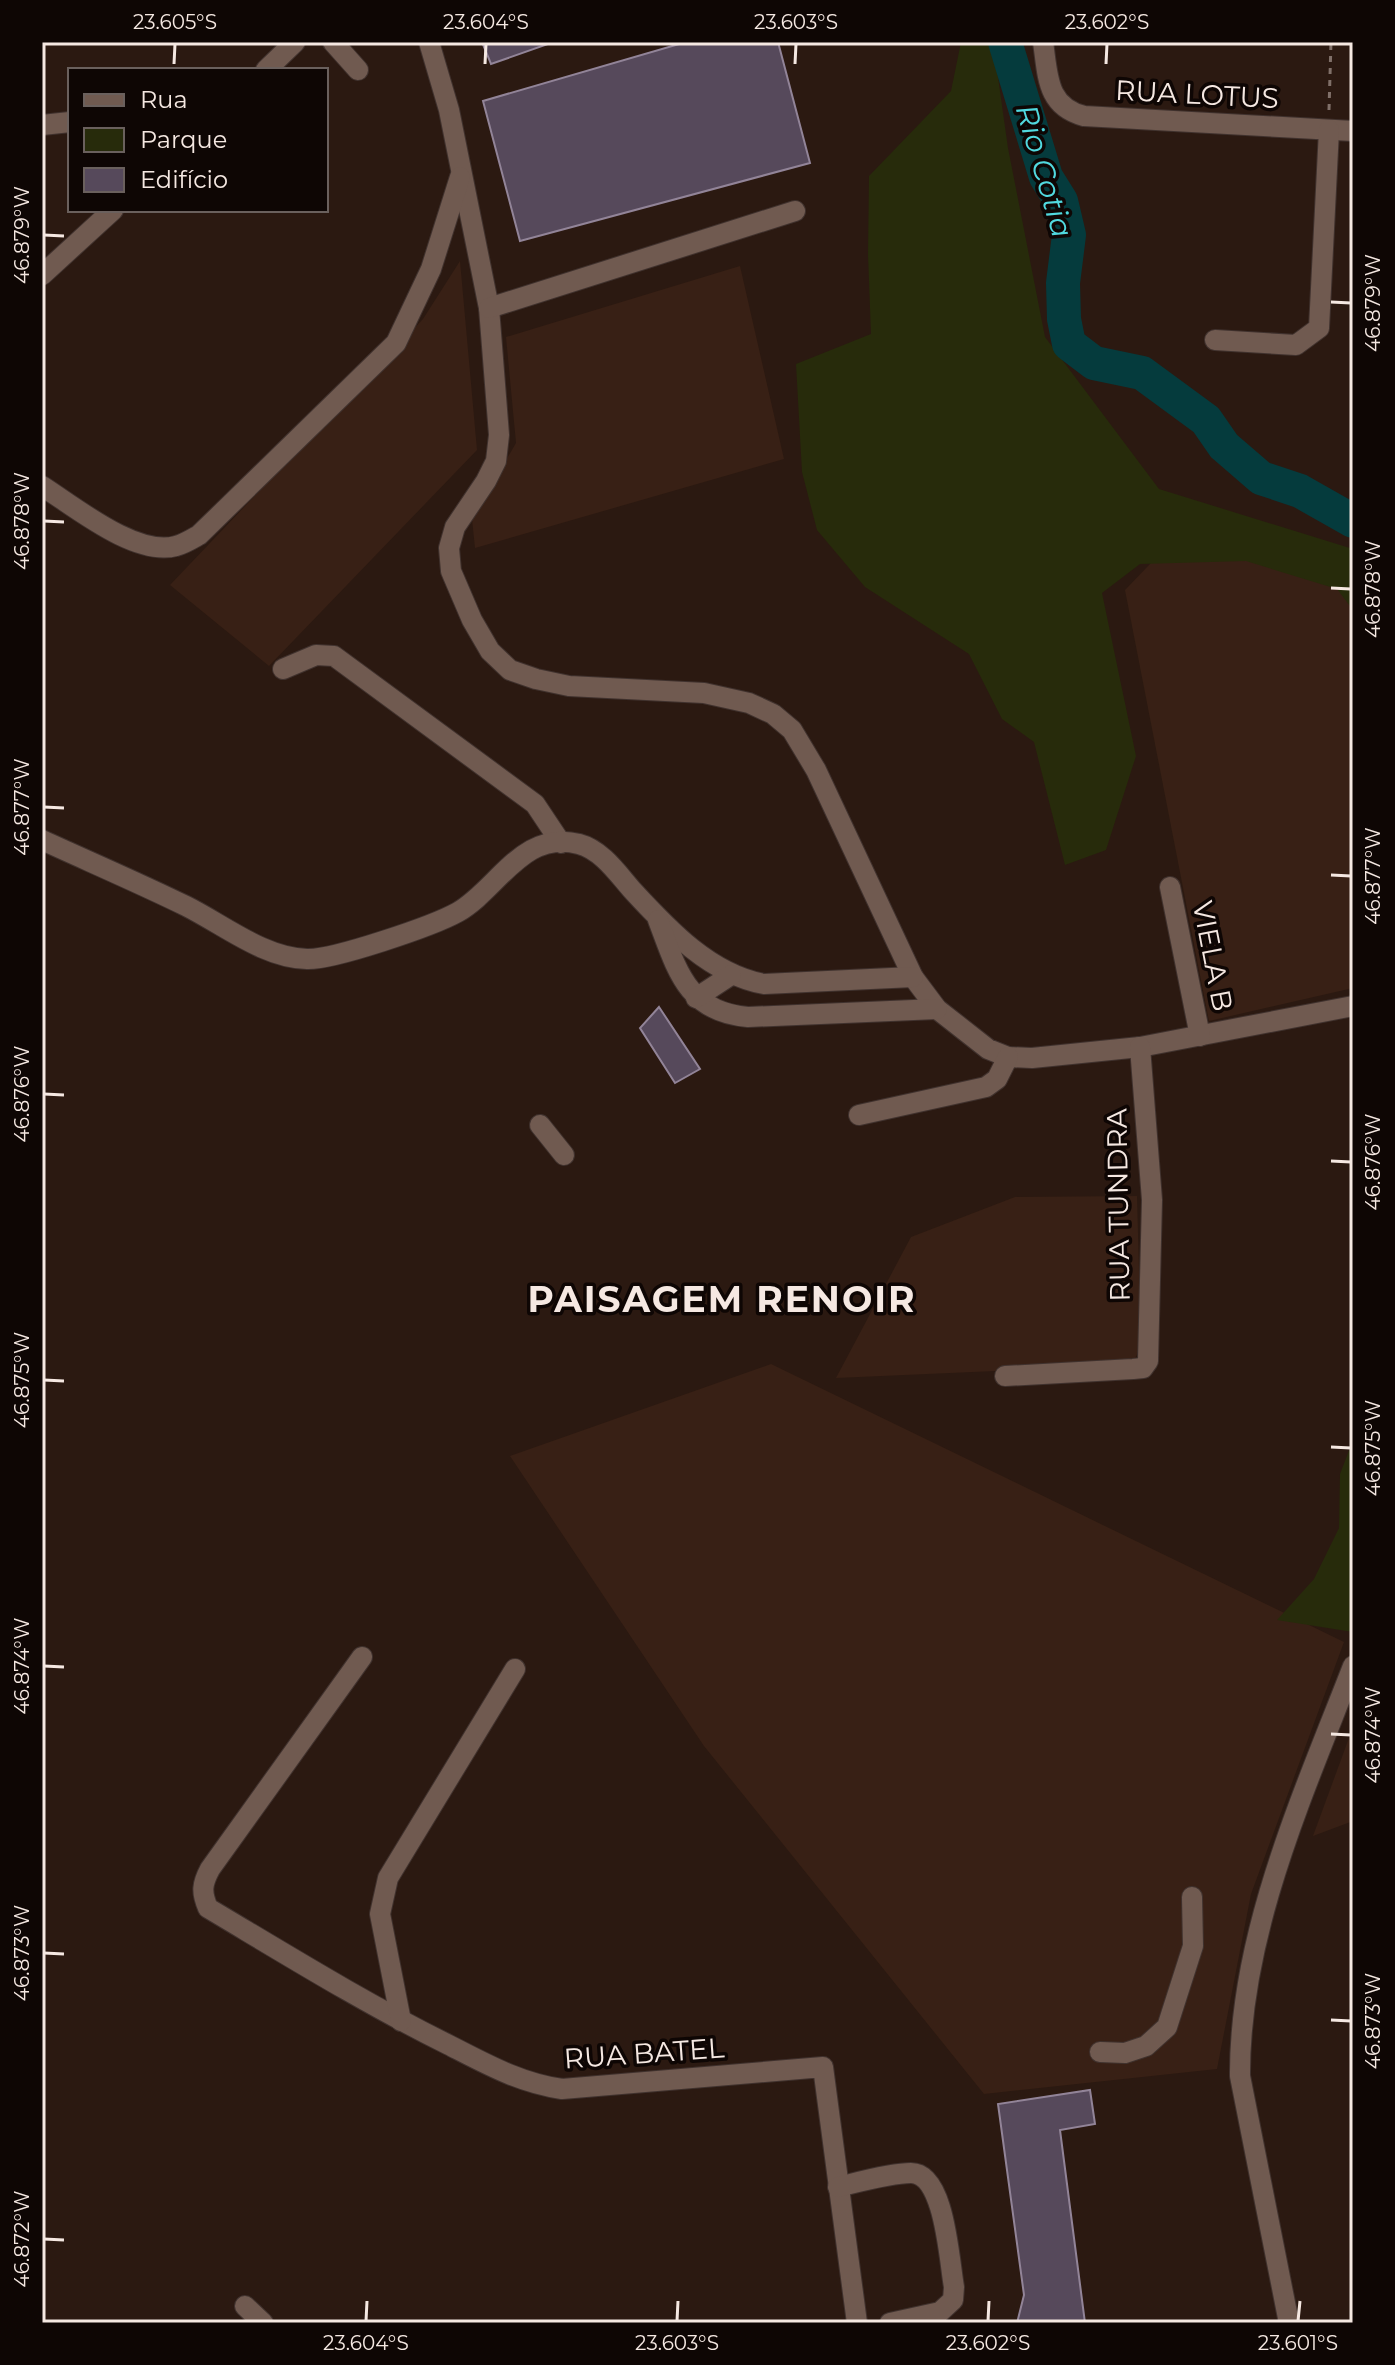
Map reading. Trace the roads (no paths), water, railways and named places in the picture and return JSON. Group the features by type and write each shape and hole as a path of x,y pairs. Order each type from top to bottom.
{"street":[{"path":"268,68 295,42"},
{"path":"333,42 358,70"},
{"path":"429,42 449,110 489,308 499,435 496,461 455,527 449,548 451,571 472,620 490,651 510,670 536,679 569,686 704,693 749,703 773,714 792,730 816,770 913,977 937,1009 988,1049 1008,1057 1032,1058 1140,1047 1353,1006"},
{"name":"RUA LOTUS","path":"1043,42 1050,88 1060,104 1071,113 1353,131"},
{"path":"42,125 68,122"},
{"path":"1215,340 1296,345 1319,328 1329,130"},
{"path":"42,486 128,539 153,547 176,546 199,535 396,343 431,269 461,173"},
{"path":"489,308 795,211"},
{"path":"42,275 111,212"},
{"path":"283,669 316,655 334,656 535,804 561,843"},
{"path":"42,840 187,906 275,953 312,959 443,920 461,910 524,853 541,845 578,843 593,850 656,916 709,962 731,975 764,984 913,977"},
{"name":"VIELA B","path":"1170,887 1200,1036"},
{"path":"656,916 683,981 696,998 712,1009 731,1016 937,1009"},
{"path":"696,998 731,975"},
{"name":"RUA TUNDRA","path":"1005,1376 1143,1368 1148,1361 1152,1200 1140,1047"},
{"path":"859,1115 986,1087 997,1079 1008,1057"},
{"path":"540,1125 564,1155"},
{"name":"RUA BATEL","path":"362,1657 210,1869 203,1883 202,1895 208,1908 401,2021 512,2077 536,2085 562,2089 823,2067 857,2323"},
{"path":"1289,2323 1240,2076 1240,2043 1245,1996 1259,1932 1296,1814 1353,1666"},
{"path":"401,2021 380,1914 388,1878 515,1669"},
{"path":"1100,2052 1125,2053 1146,2046 1167,2027 1193,1946 1192,1897"},
{"path":"838,2187 914,2173 930,2181 938,2195 954,2287 953,2300 940,2312 890,2323"},
{"path":"245,2306 263,2323"}],"waterway":[{"name":"Rio Cotia","path":"1005,42 1046,177 1061,201 1069,235 1063,283 1064,319 1069,344 1094,363 1142,373 1206,420 1224,446 1261,478 1300,491 1353,521"}],"district":[{"name":"PAISAGEM RENOIR","path":"722,1299"}]}
